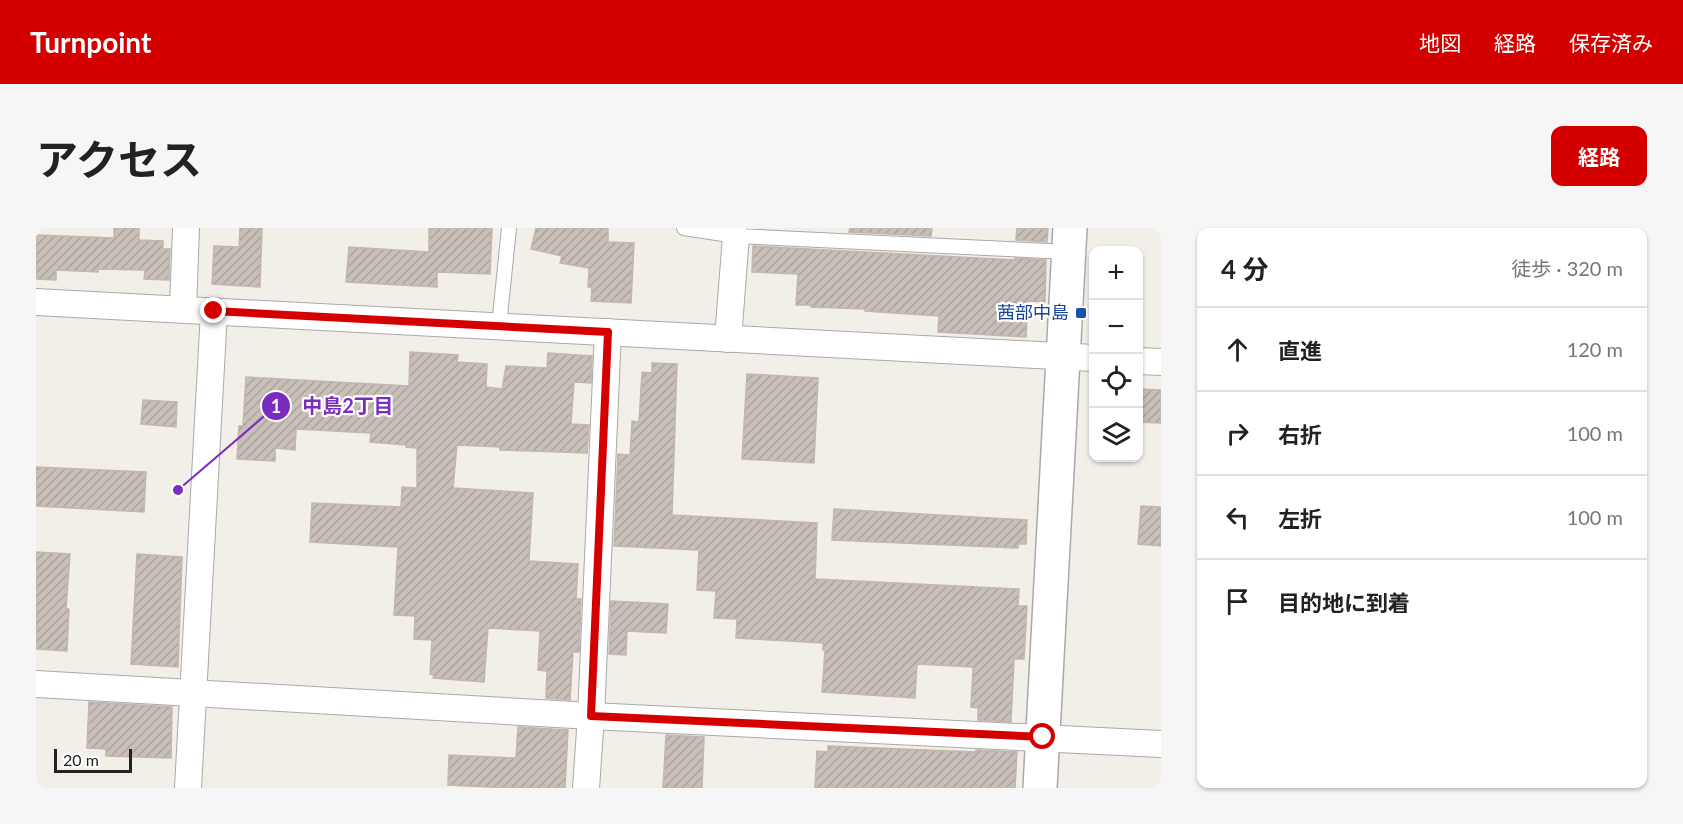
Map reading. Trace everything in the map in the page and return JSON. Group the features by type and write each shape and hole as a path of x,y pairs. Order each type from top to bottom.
{"street":[{"path":"183,309 186,228"},
{"path":"728,339 736,236"},
{"path":"1040,788 1079,358 1069,240"},
{"path":"36,302 1079,358"},
{"path":"188,788 214,311"},
{"path":"586,788 608,332"},
{"path":"1143,361 1161,362"},
{"path":"36,684 591,716 1161,744"}],"lane":[{"path":"499,326 509,228"},
{"path":"684,228 736,236 1069,240"}],"building":[{"path":"114,228 139,228 139,240 163,241 163,249 170,249 169,280 144,279 145,270 98,269 98,272 56,270 56,280 36,279 36,235 114,238"},
{"path":"240,228 262,228 260,287 212,284 214,246 239,247"},
{"path":"429,228 492,228 490,274 437,272 437,287 346,282 349,247 429,252"},
{"path":"536,228 608,228 608,242 634,243 631,303 591,301 592,288 588,287 589,268 560,263 562,256 531,249"},
{"path":"850,228 932,228 931,236 849,232"},
{"path":"1017,228 1048,228 1047,242 1016,240"},
{"path":"753,246 1046,260 1045,302 1028,301 1026,337 938,332 939,316 796,305 798,274 752,272"},
{"path":"410,352 458,355 457,362 487,364 486,387 502,389 506,366 547,368 548,353 592,356 591,383 574,382 571,424 589,425 587,453 500,450 500,447 457,445 453,488 533,493 529,561 578,564 576,599 581,599 579,652 573,652 570,700 546,698 547,671 538,670 540,631 488,628 484,682 433,678 434,675 430,674 432,640 414,639 415,616 394,615 398,547 310,542 312,503 401,507 402,487 417,488 417,448 370,442 371,433 296,429 295,450 275,448 275,461 237,459 239,426 243,426 246,377 409,386"},
{"path":"652,363 677,364 672,515 817,523 815,579 1019,589 1018,606 1027,606 1024,659 1014,659 1011,722 978,720 978,708 971,707 973,667 917,664 915,698 822,692 825,650 823,650 823,643 736,638 737,619 714,618 716,591 697,590 699,550 614,546 618,454 630,455 632,421 639,422 642,372 652,373"},
{"path":"747,374 818,378 814,463 742,459"},
{"path":"1143,389 1161,390 1161,423 1143,422"},
{"path":"143,400 177,402 176,427 141,424"},
{"path":"36,467 146,472 144,512 36,506"},
{"path":"1141,506 1161,507 1161,546 1138,544"},
{"path":"834,509 1027,520 1026,544 1018,544 1018,548 832,540"},
{"path":"36,552 70,554 66,609 69,609 67,651 36,649"},
{"path":"137,554 182,557 178,667 131,664"},
{"path":"611,601 668,604 666,633 627,631 626,655 609,654"},
{"path":"89,702 172,707 171,758 106,756 106,749 87,748"},
{"path":"518,727 568,730 565,788 448,785 449,755 516,758"},
{"path":"666,735 704,737 702,788 663,788"},
{"path":"828,746 1017,752 1015,788 815,788 817,751 828,752"}],"place":[{"name":"茜部中島","path":"1081,313"},
{"name":"中島2丁目","path":"178,490"}],"route":[{"path":"214,311 608,332 591,716 1043,737"}]}
